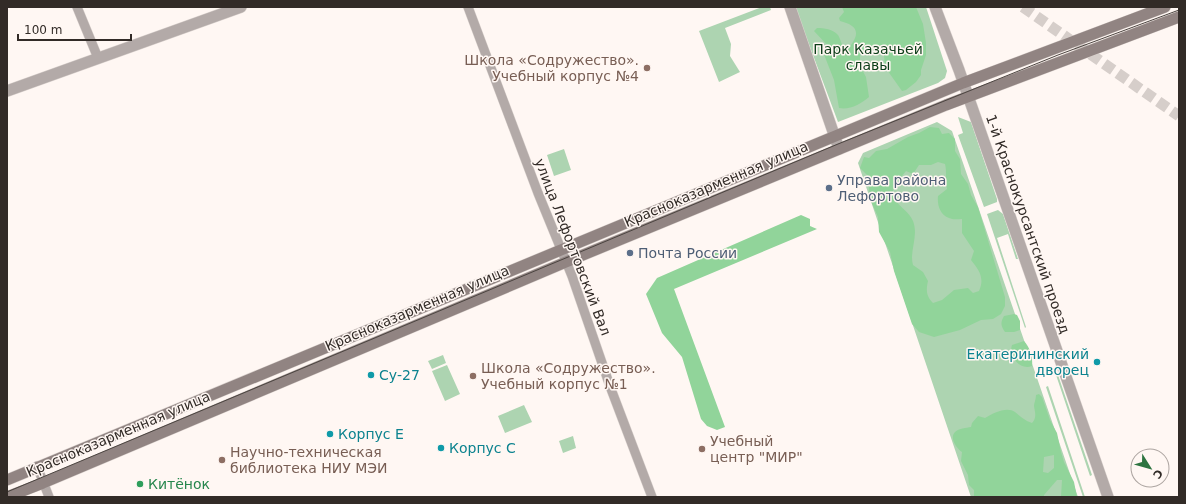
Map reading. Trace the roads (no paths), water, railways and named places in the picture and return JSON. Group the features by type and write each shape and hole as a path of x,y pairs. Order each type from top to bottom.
{"main road":[{"path":"963,83 1166,7"},
{"path":"968,97 1179,16"},
{"name":"Красноказарменная улица","path":"7,480 37,466 963,83"},
{"name":"Красноказарменная улица","path":"7,497 566,262 968,97"}],"street":[{"path":"77,7 98,58"},
{"path":"7,92 241,7"},
{"name":"улица Лефортовский Вал","path":"468,7 538,193 562,250 652,497"},
{"path":"790,7 839,149"},
{"name":"1-й Краснокурсантский проезд","path":"935,7 1108,497"},
{"path":"37,466 49,497"}],"tunnel":[{"path":"1023,7 1179,116"}],"tram line":[{"path":"7,492 838,144 1058,55 1179,10"}],"place":[{"name":"Школа «Содружество». Учебный корпус №4","path":"647,68"},
{"name":"Управа района Лефортово","path":"829,188"},
{"name":"Почта России","path":"630,253"},
{"name":"Екатерининский дворец","path":"1097,362"},
{"name":"Су-27","path":"371,375"},
{"name":"Школа «Содружество». Учебный корпус №1","path":"473,376"},
{"name":"Корпус Е","path":"330,434"},
{"name":"Корпус С","path":"441,448"},
{"name":"Учебный центр \"МИР\"","path":"702,449"},
{"name":"Научно-техническая библиотека НИУ МЭИ","path":"222,460"},
{"name":"Китёнок","path":"140,484"}],"park label":[{"name":"Парк Казачьей славы","path":"868,58"}]}
